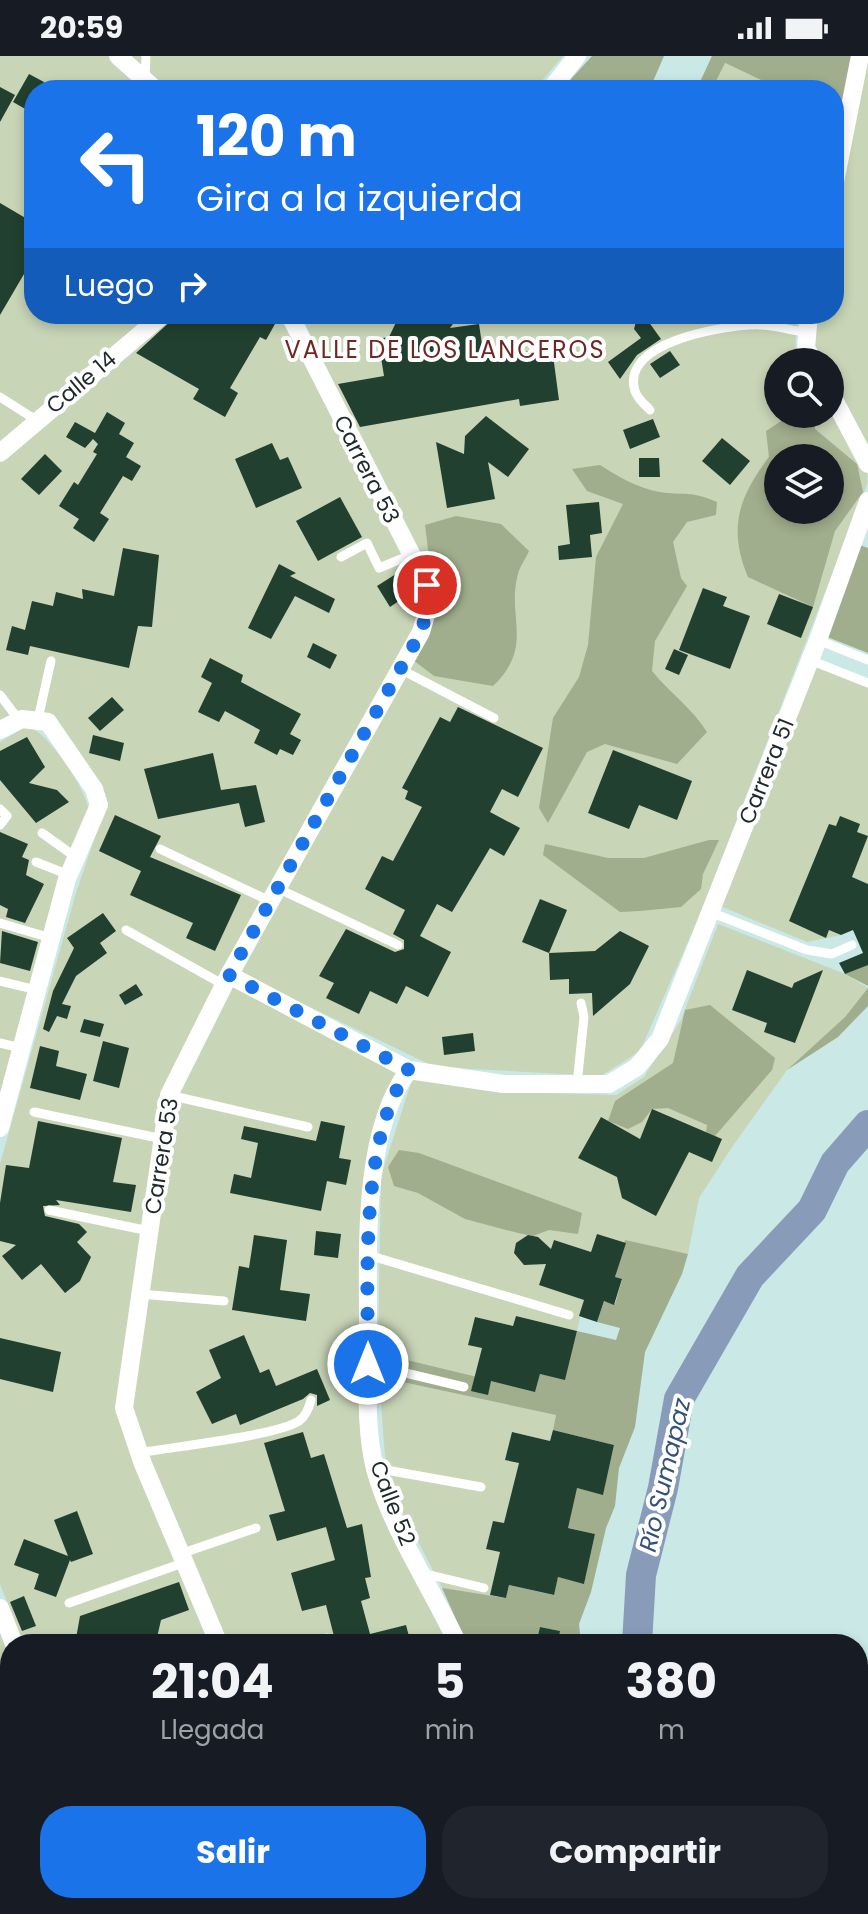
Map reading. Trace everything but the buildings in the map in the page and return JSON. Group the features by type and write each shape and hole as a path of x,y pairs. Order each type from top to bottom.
{"street":[{"path":"118,56 145,80"},
{"path":"558,80 577,56"},
{"path":"844,137 860,56"},
{"name":"Calle 14","path":"0,453 152,324"},
{"name":"Carrera 53","path":"215,1634 139,1453 124,1408 169,1095 226,980 424,624 430,601 427,585 294,324"},
{"path":"806,348 807,324"},
{"path":"844,419 868,464"},
{"name":"Carrera 51","path":"226,980 409,1070 503,1084 609,1084 637,1067 660,1039 818,640 868,501"},
{"path":"0,730 19,720 48,722 94,789 99,805 73,866 3,1105 0,1128"},
{"name":"Calle 52","path":"409,1070 396,1088 377,1154 368,1255 368,1414 375,1468 390,1507 453,1634"},
{"path":"0,1608 10,1634"}],"lane":[{"path":"146,56 149,80"},
{"path":"650,410 635,392 634,373 646,355 679,339 752,324"},
{"path":"0,397 36,420"},
{"path":"341,557 367,543 379,568 411,555"},
{"path":"818,640 868,660"},
{"path":"810,660 868,683"},
{"path":"38,719 51,661"},
{"path":"400,669 494,718"},
{"path":"0,695 19,720"},
{"path":"0,809 7,816 0,825"},
{"path":"42,833 73,866"},
{"path":"160,849 398,945"},
{"path":"36,862 73,866"},
{"path":"710,912 807,950 832,954 852,945"},
{"path":"0,923 51,938"},
{"path":"126,930 226,980"},
{"path":"0,981 37,990"},
{"path":"577,1084 584,1017 581,1003"},
{"path":"0,1043 21,1048"},
{"path":"169,1095 308,1127"},
{"path":"34,1112 163,1139"},
{"path":"49,1210 149,1231"},
{"path":"368,1255 569,1315"},
{"path":"140,1294 224,1301"},
{"path":"368,1364 464,1387"},
{"path":"139,1453 274,1429 299,1421 311,1400"},
{"path":"375,1468 481,1487"},
{"path":"69,1603 256,1528"},
{"path":"422,1573 484,1588"}],"green space":[{"path":"0,56 109,56 134,80 24,80 24,324 140,324 85,368 0,445"},
{"path":"130,56 563,56 543,80 152,80"},
{"path":"592,56 664,56 654,80 570,80"},
{"path":"712,56 853,56 844,100 844,80 761,80 725,63 716,80 701,80"},
{"path":"868,56 868,450 844,409 844,348 812,348 814,324 844,324 844,171"},
{"path":"724,63 761,80 716,80"},
{"path":"160,324 289,324 422,586 422,618 163,1096 118,1408 210,1634 20,1634 0,1584 0,1164 76,893 107,802 50,717 0,722 0,459"},
{"path":"305,324 796,324 795,348 764,348 764,428 841,428 868,465 867,484 701,912 640,1051 601,1076 435,1067 241,974 435,613"},
{"path":"771,428 815,428 833,444 768,444 766,431"},
{"path":"844,453 857,464 863,492 844,518"},
{"path":"764,464 764,524 840,524 835,531 813,607 748,577 738,544 739,514"},
{"path":"600,465 644,488 694,495 717,502 716,515 687,522 673,542 681,578 687,586 655,641 652,671 707,732 677,764 605,744 587,752 548,823 539,808 553,718 579,677 588,645 596,557 623,504 587,491 572,469"},
{"path":"456,516 501,524 529,551 519,571 515,590 517,631 513,658 493,686 434,676 413,660 432,581 425,525"},
{"path":"857,544 868,548 868,653 822,635"},
{"path":"813,661 868,683 868,884 814,860 789,921 825,937 829,930 841,935 807,942 713,903"},
{"path":"27,726 45,739 65,762 81,789 89,811 0,1100 0,742"},
{"path":"719,840 703,874 701,889 681,907 640,911 620,912 543,855 545,844 608,858 644,858"},
{"path":"718,924 845,974 868,988 845,1017 787,1070 732,1147 699,1198 688,1254 626,1243 597,1234 591,1252 554,1240 539,1285 584,1300 577,1331 516,1316 513,1326 475,1317 468,1344 482,1348 474,1379 378,1353 381,1176 412,1080 509,1092 616,1095 644,1077 681,1020"},
{"path":"868,964 868,986 845,974"},
{"path":"230,984 403,1073 362,1234 359,1419 371,1486 443,1634 223,1634 139,1436 130,1400 177,1090"},
{"path":"868,988 868,1006 838,1037 787,1070 845,1017"},
{"path":"710,1005 775,1058 772,1070 715,1136 706,1132 707,1125 668,1108 652,1109 642,1122 628,1129 608,1121 615,1101 673,1063 685,1010"},
{"path":"399,1150 419,1153 582,1213 578,1234 549,1230 533,1236 518,1233 465,1219 418,1193 394,1186 388,1167"},
{"path":"625,1240 688,1254 682,1274 645,1352 635,1427 619,1468 615,1506 579,1624 580,1634 560,1634 560,1631 540,1627 538,1634 463,1634 442,1588 506,1598 509,1585 553,1595 558,1577 584,1583 595,1534 534,1520 506,1524 508,1507 525,1510 577,1488 603,1494 614,1445 553,1430 556,1415 379,1377 378,1353 535,1391 540,1374 565,1379 577,1331 616,1340 620,1328 597,1322 604,1301 615,1304 622,1280 615,1277"},
{"path":"379,1377 557,1415 550,1441 512,1432 506,1459 519,1463 506,1524 493,1521 486,1548 500,1552 490,1595 445,1593 387,1482"}],"waterway":[{"name":"Río Sumapaz","path":"638,1634 641,1575 663,1488 679,1399 750,1276 812,1210 835,1163 868,1125"}],"district":[{"name":"VALLE DE LOS LANCEROS","path":"445,350"}],"route":[{"path":"368,1364 368,1255 377,1154 396,1088 409,1070 229,975 421,632 430,601 427,585"}]}
